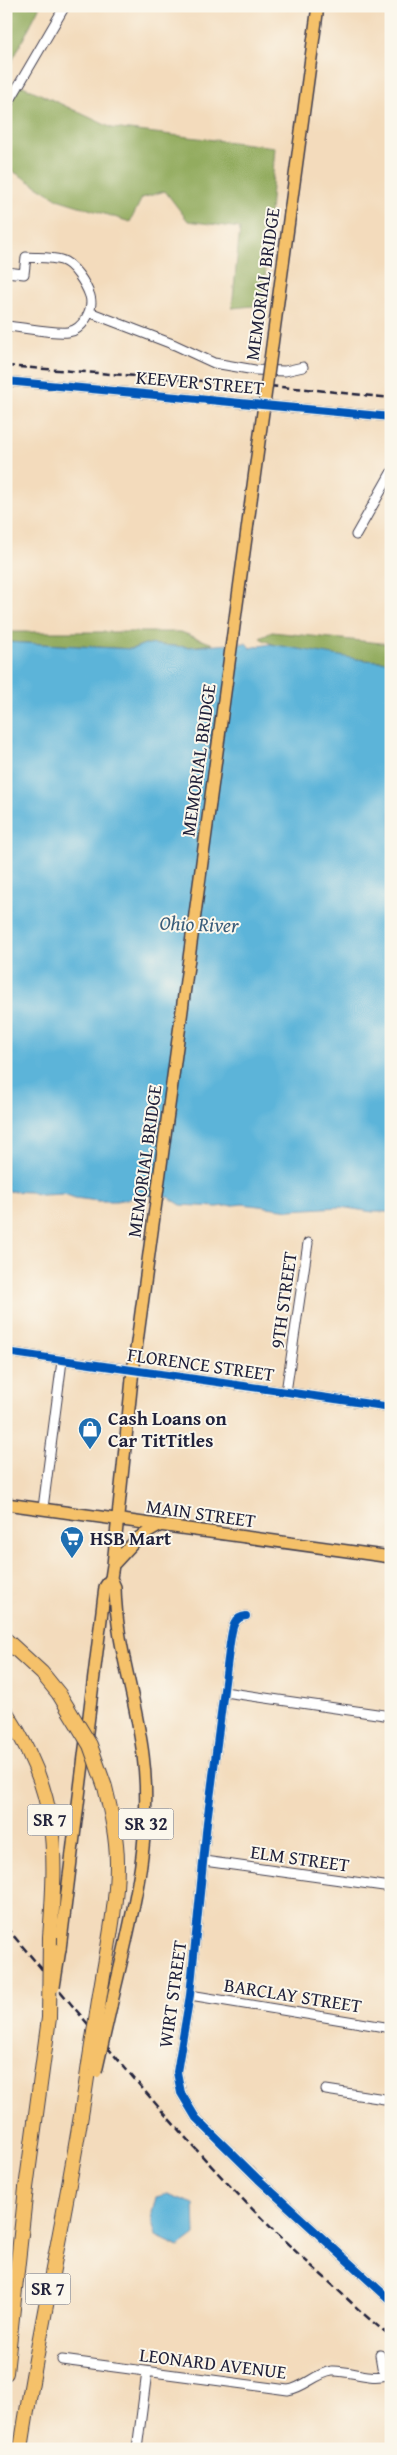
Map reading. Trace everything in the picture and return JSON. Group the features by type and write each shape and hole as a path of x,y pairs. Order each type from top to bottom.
{"highway":[{"name":"SR 7","path":"6,1640 42,1672 59,1694 90,1745 105,1787 114,1822 117,1863 92,2068 36,2352 21,2449"},
{"name":"SR 7","path":"6,1712 32,1754 48,1806 54,1862 50,1937 49,2018 26,2188 6,2373"}],"main road":[{"name":"MEMORIAL BRIDGE","path":"116,1518 132,1379 318,6"},
{"name":"MAIN STREET","path":"6,1504 391,1557"},
{"name":"SR 32","path":"49,2018 60,1950 105,1587 111,1578 113,1565 116,1518"},
{"path":"113,1565 138,1538 161,1524"},
{"name":"SR 32","path":"92,2068 111,2006 135,1900 144,1851 147,1813 144,1756 138,1718 123,1658 115,1587 111,1578"}],"street":[{"path":"6,106 65,6"},
{"path":"6,272 24,274 26,257 61,260 70,266 90,297 89,312 78,328 68,332 6,326"},
{"path":"89,312 175,345 214,363 255,370 285,372 303,367"},
{"name":"KEEVER STREET","path":"6,382 391,417"},
{"path":"356,535 391,473"},
{"name":"9TH STREET","path":"286,1392 308,1243"},
{"name":"FLORENCE STREET","path":"6,1352 391,1407"},
{"path":"43,1508 62,1361"},
{"name":"WIRT STREET","path":"246,1616 238,1618 233,1627 204,1861 190,1995 178,2072 185,2102 219,2142 389,2298"},
{"path":"224,1692 391,1716"},
{"name":"ELM STREET","path":"204,1861 391,1887"},
{"name":"BARCLAY STREET","path":"190,1995 391,2028"},
{"path":"326,2090 391,2100"},
{"path":"380,2355 382,2367 389,2378"},
{"name":"LEONARD AVENUE","path":"62,2360 288,2390 332,2371 389,2378"},
{"path":"137,2449 147,2372"}],"green space":[{"path":"6,6 40,6 6,73"},
{"path":"6,78 112,128 275,147 263,305 232,308 240,228 188,221 165,191 142,198 130,222 60,200 6,167"},
{"path":"6,632 181,632 213,644 188,647 145,644 132,649 6,642"},
{"path":"272,632 391,644 391,662 343,658 304,652 272,644 260,638"}],"water":[{"name":"Ohio River","path":"6,642 132,649 145,644 188,647 246,643 250,648 270,644 363,660 391,662 391,1212 373,1212 340,1207 290,1210 243,1204 217,1207 181,1205 168,1197 148,1195 116,1201 98,1201 75,1198 64,1194 41,1195 30,1192 6,1191"},
{"path":"168,2194 194,2204 195,2235 179,2247 156,2236 152,2213 156,2197"}],"railway":[{"path":"6,366 307,389 391,398"},
{"path":"6,1927 121,2063 239,2196 281,2238 357,2308 391,2336"}],"cycle path":[{"path":"6,381 391,417"},
{"path":"6,1352 391,1407"},
{"path":"246,1616 241,1617 235,1622 230,1643 207,1822 190,1995 177,2072 181,2093 196,2118 258,2179 388,2298"}],"place":[{"name":"Cash Loans on Car TitTitles","path":"90,1450"},
{"name":"HSB Mart","path":"72,1559"}]}
